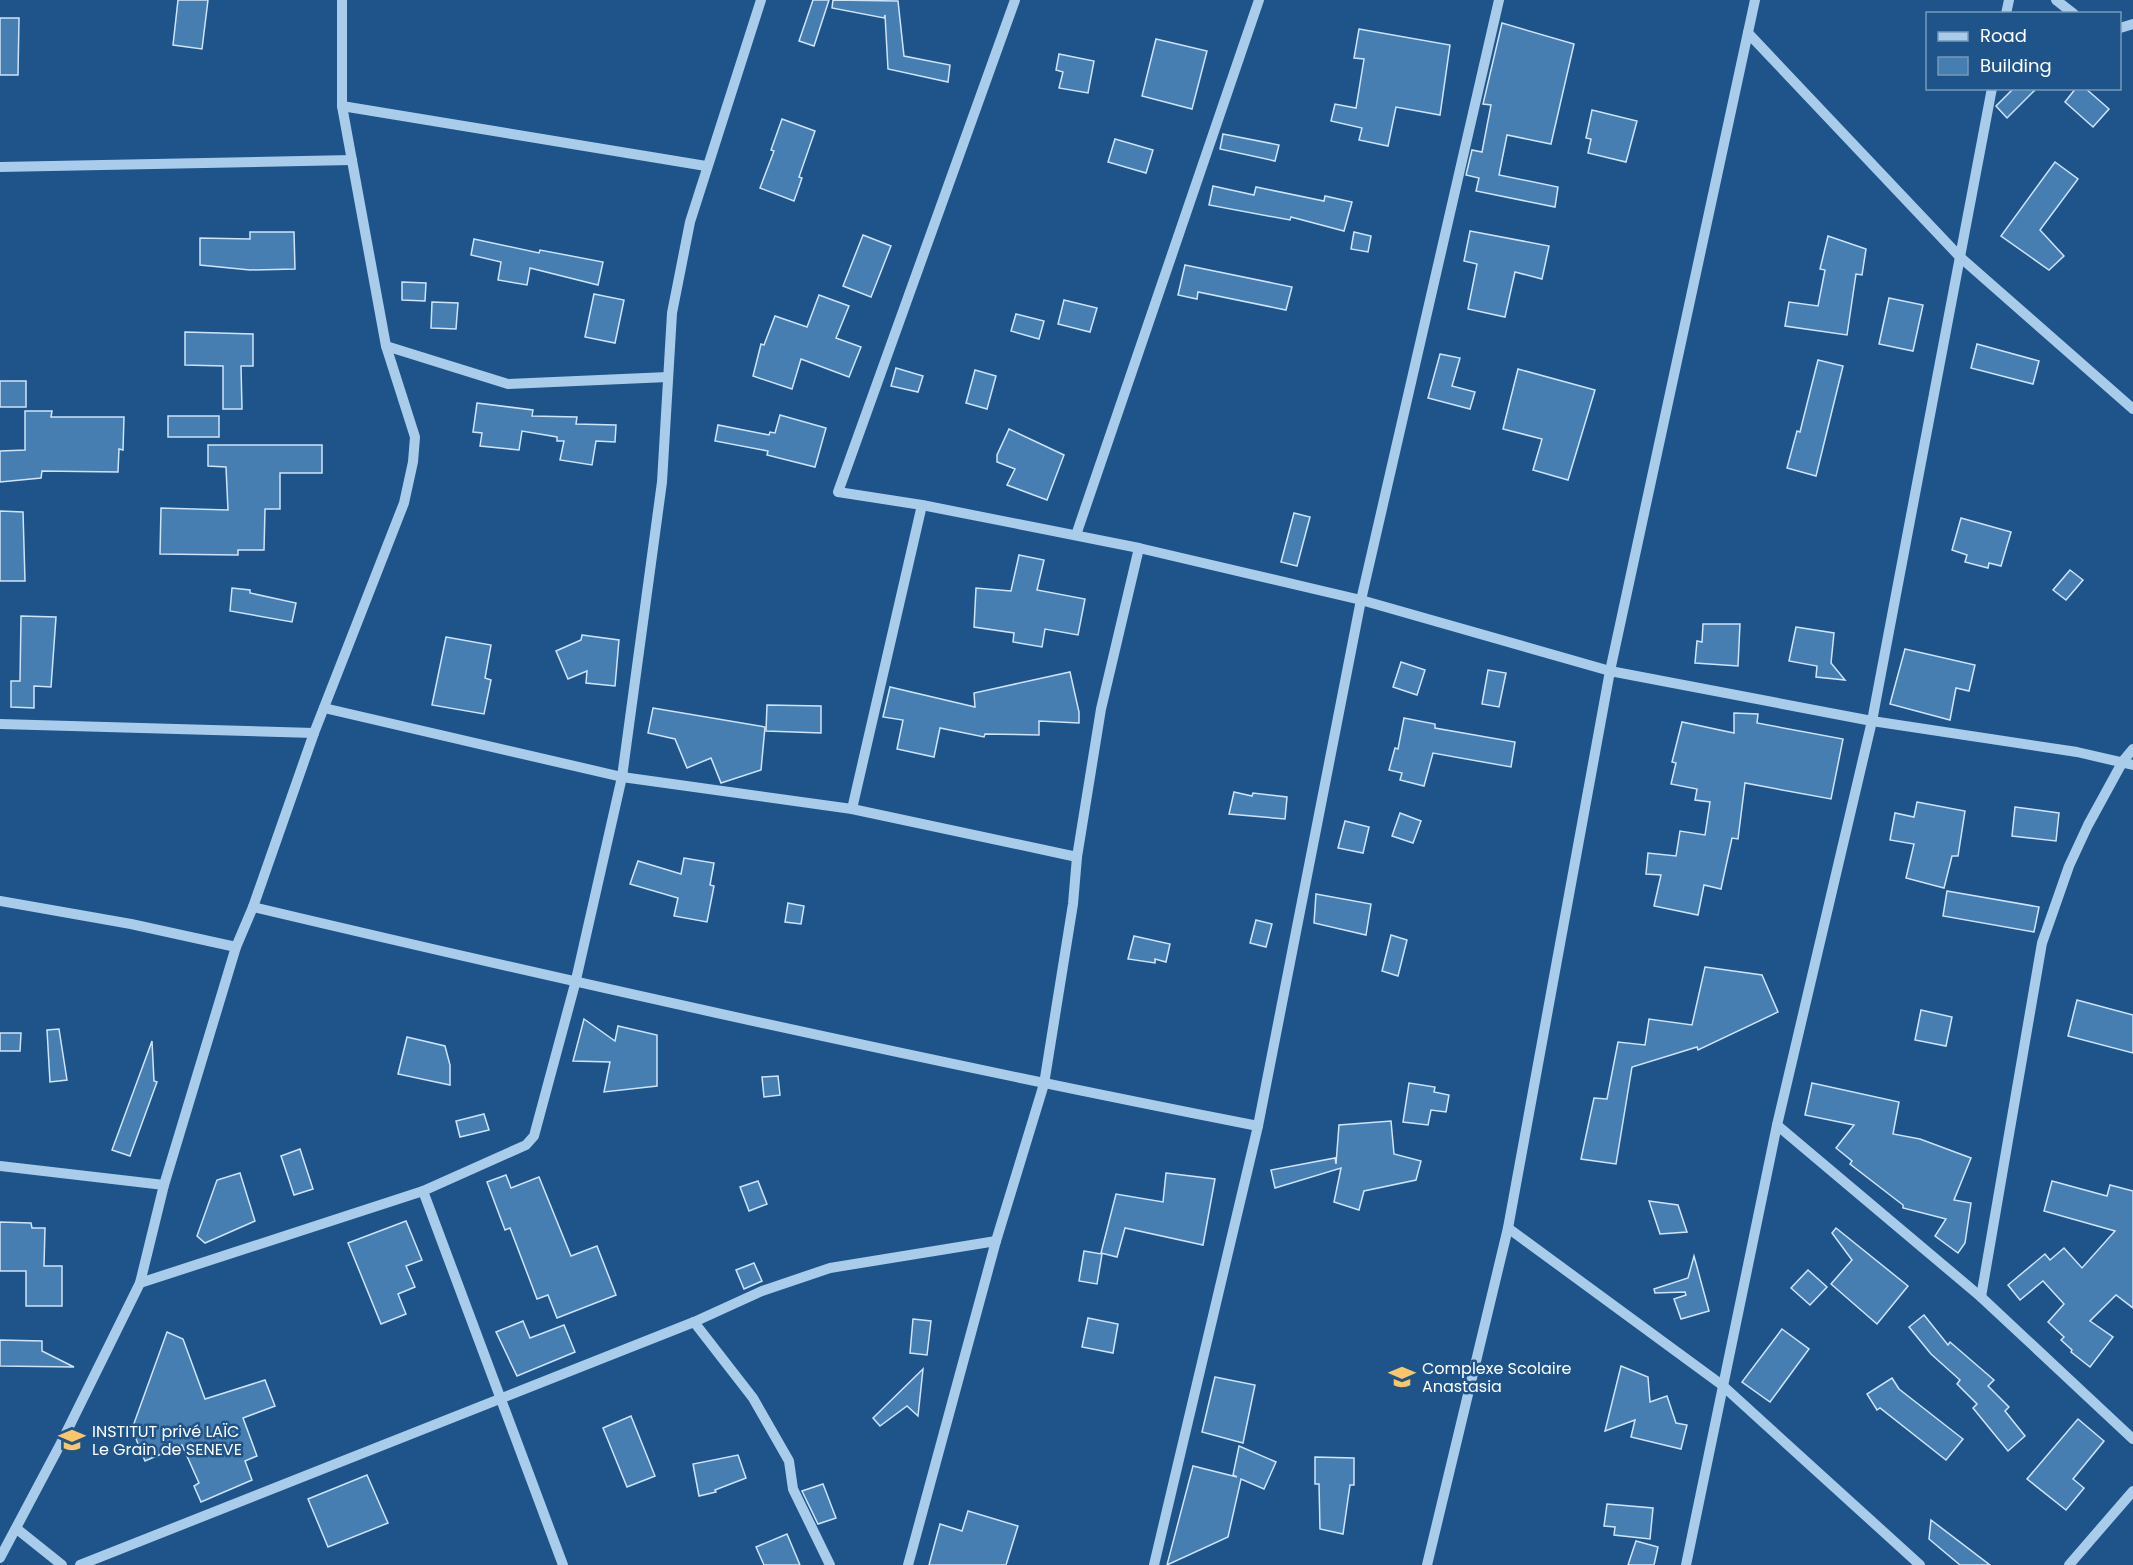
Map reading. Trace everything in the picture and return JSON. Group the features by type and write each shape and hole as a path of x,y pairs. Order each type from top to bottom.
{"street":[{"path":"0,1558 17,1529 140,1283 164,1185 236,947 254,908 314,733 404,503 413,462 415,437 386,346 342,106 342,0"},
{"path":"140,1283 423,1191 526,1146 534,1136 575,984 622,777 662,482 672,313 690,222 706,166 761,0"},
{"path":"1015,0 838,492 922,505 1138,548 1361,600 1610,671 1872,721 2128,763"},
{"path":"1076,535 1259,0"},
{"path":"1154,1565 1258,1126 1361,600 1499,0"},
{"path":"1427,1565 1508,1228 1610,671 1755,0"},
{"path":"2056,0 2071,12"},
{"path":"1748,33 1960,257 2133,409"},
{"path":"1686,1565 1777,1125 1872,721 1992,90"},
{"path":"342,106 706,166"},
{"path":"0,166 352,160"},
{"path":"386,346 508,384 668,377"},
{"path":"852,809 922,505"},
{"path":"908,1565 996,1241 1044,1084 1101,708 1138,548"},
{"path":"324,708 622,777 852,809 1077,856"},
{"path":"0,724 314,733"},
{"path":"1981,1297 2042,943 2069,866 2128,763 2133,749"},
{"path":"0,901 130,924 236,947"},
{"path":"254,908 575,984 1044,1084 1258,1126"},
{"path":"1777,1125 1981,1297 2133,1439"},
{"path":"0,1166 164,1185"},
{"path":"423,1191 563,1565"},
{"path":"1508,1228 1722,1385 1920,1565"},
{"path":"80,1565 694,1322 762,1291 830,1268 996,1241"},
{"path":"694,1322 753,1398 789,1461 794,1489 830,1565"},
{"path":"2069,1565 2133,1491"},
{"path":"17,1529 62,1565"}],"building":[{"path":"178,0 208,0 202,49 173,45"},
{"path":"813,0 829,0 814,46 799,41"},
{"path":"833,0 898,1 904,56 950,65 948,82 888,69 885,15 884,18 832,8"},
{"path":"0,18 19,18 18,75 0,75"},
{"path":"1502,23 1574,44 1551,144 1507,135 1499,175 1558,187 1555,207 1476,191 1479,178 1466,175 1472,150 1482,152 1491,105 1483,104"},
{"path":"1359,29 1450,45 1440,115 1396,107 1388,146 1359,140 1362,128 1331,121 1335,104 1356,108 1364,59 1354,58"},
{"path":"1156,39 1207,51 1192,109 1142,96"},
{"path":"1059,54 1094,61 1088,93 1059,88 1063,72 1056,70"},
{"path":"2012,90 2035,90 2007,118 1996,106"},
{"path":"2074,90 2087,90 2109,109 2093,127 2065,102"},
{"path":"1592,110 1637,121 1626,162 1588,153 1591,139 1586,138"},
{"path":"782,119 815,131 799,177 802,178 794,201 760,188 774,151 771,150"},
{"path":"1223,134 1279,145 1275,161 1220,149"},
{"path":"1115,139 1153,150 1146,173 1108,162"},
{"path":"2055,162 2078,179 2040,230 2064,256 2049,270 2001,236"},
{"path":"1213,186 1254,195 1256,187 1324,201 1325,196 1352,202 1344,231 1291,217 1290,220 1209,205"},
{"path":"1470,231 1549,246 1542,279 1515,272 1505,317 1468,309 1477,264 1464,261"},
{"path":"250,232 294,232 295,269 250,270 200,265 200,238 250,239"},
{"path":"1354,232 1371,236 1368,252 1351,249"},
{"path":"863,235 891,246 871,297 843,286"},
{"path":"1828,236 1866,249 1862,275 1856,274 1847,335 1785,326 1789,302 1818,306 1825,270 1820,269"},
{"path":"474,239 539,253 540,250 603,262 598,285 530,268 527,285 498,280 501,262 471,255"},
{"path":"1185,265 1292,287 1286,310 1198,292 1197,299 1178,295"},
{"path":"402,282 426,283 425,301 402,300"},
{"path":"594,294 624,300 615,343 585,337"},
{"path":"819,295 849,306 836,338 861,347 849,377 801,359 792,389 753,376 761,344 764,345 775,316 807,327"},
{"path":"1889,298 1923,305 1913,351 1879,344"},
{"path":"1064,300 1097,308 1090,332 1058,324"},
{"path":"432,302 458,303 456,329 431,328"},
{"path":"1016,314 1044,321 1039,339 1011,331"},
{"path":"185,332 253,334 253,366 241,366 242,409 223,409 223,366 185,365"},
{"path":"1977,344 2039,361 2033,384 1971,368"},
{"path":"1440,354 1460,358 1452,386 1475,392 1470,409 1428,398"},
{"path":"1818,360 1843,366 1816,476 1787,468 1797,431 1800,432"},
{"path":"896,368 923,376 918,392 891,386"},
{"path":"1518,369 1595,390 1568,480 1533,470 1542,439 1503,429"},
{"path":"975,370 996,376 987,409 966,403"},
{"path":"0,381 26,381 26,407 0,407"},
{"path":"477,403 533,410 532,416 577,417 576,424 616,425 615,442 596,441 592,465 560,460 564,441 557,441 557,437 522,431 519,450 480,446 482,433 473,432"},
{"path":"25,411 52,411 51,417 124,417 123,450 119,449 118,472 42,471 41,478 0,482 0,451 25,450"},
{"path":"780,415 826,428 815,467 767,455 768,451 715,441 718,425 769,435 770,432 775,433"},
{"path":"168,416 219,416 219,437 168,437"},
{"path":"1009,429 1064,455 1047,500 1007,485 1015,469 997,462 997,455"},
{"path":"208,445 322,445 322,473 280,473 280,509 265,509 264,550 238,550 238,555 160,554 161,508 228,510 226,467 208,466"},
{"path":"0,511 23,512 25,581 0,581"},
{"path":"1294,513 1310,517 1297,566 1281,562"},
{"path":"1961,518 2011,532 2001,566 1989,563 1988,568 1965,562 1967,555 1952,550"},
{"path":"1019,555 1044,560 1037,590 1085,599 1078,635 1045,629 1042,647 1013,642 1014,633 974,627 976,588 1011,591"},
{"path":"2070,570 2083,580 2066,600 2053,590"},
{"path":"232,588 250,590 250,593 296,603 292,622 230,611"},
{"path":"21,616 56,617 51,687 34,686 34,708 11,707 11,681 20,681"},
{"path":"1703,624 1740,624 1738,666 1695,663 1697,641 1702,642"},
{"path":"1796,627 1834,633 1831,663 1845,680 1816,677 1817,666 1789,661"},
{"path":"582,635 619,640 615,686 586,683 587,671 568,679 556,651 581,640"},
{"path":"446,637 491,645 485,678 491,680 484,714 432,705"},
{"path":"1905,649 1975,665 1969,691 1956,688 1950,720 1890,704"},
{"path":"1401,662 1425,670 1417,695 1393,687"},
{"path":"1488,670 1506,673 1499,707 1482,704"},
{"path":"1070,672 1079,712 1079,723 1039,721 1039,735 985,734 984,737 940,728 934,757 897,749 903,720 883,717 890,687 975,707 974,693"},
{"path":"767,705 821,706 821,733 766,731"},
{"path":"653,708 765,727 761,770 721,783 711,758 687,768 675,739 648,733"},
{"path":"1734,713 1758,714 1757,723 1843,739 1831,799 1745,783 1738,839 1732,838 1721,889 1704,885 1698,915 1654,906 1661,875 1646,874 1648,853 1676,856 1680,831 1705,835 1710,802 1695,800 1697,789 1671,784 1676,763 1672,762 1682,722 1734,733"},
{"path":"1404,718 1435,724 1435,728 1515,742 1511,767 1433,753 1424,786 1400,780 1402,773 1389,770 1395,748 1398,749"},
{"path":"1234,792 1252,796 1253,793 1287,797 1285,819 1229,814"},
{"path":"1917,802 1965,811 1958,856 1952,856 1944,888 1906,878 1914,844 1890,840 1895,813 1914,817"},
{"path":"2015,807 2059,813 2056,841 2012,836"},
{"path":"1400,813 1421,821 1413,843 1392,836"},
{"path":"1345,821 1369,827 1363,853 1338,848"},
{"path":"684,858 714,863 710,885 714,886 707,922 674,916 678,898 630,884 638,861 681,874"},
{"path":"1947,891 2039,907 2034,932 1943,916"},
{"path":"1316,894 1371,904 1366,935 1314,923"},
{"path":"788,903 804,906 801,924 785,922"},
{"path":"1256,920 1272,924 1266,947 1250,943"},
{"path":"1391,935 1407,940 1398,976 1382,971"},
{"path":"1134,936 1170,944 1166,962 1155,959 1155,963 1128,959"},
{"path":"1705,967 1762,975 1778,1012 1698,1050 1697,1047 1632,1067 1616,1164 1581,1159 1594,1098 1607,1099 1618,1042 1645,1045 1649,1019 1692,1025"},
{"path":"2077,1000 2133,1015 2133,1053 2068,1036"},
{"path":"1921,1010 1952,1017 1946,1046 1915,1040"},
{"path":"584,1019 615,1041 618,1026 657,1035 657,1086 604,1092 610,1062 573,1061"},
{"path":"59,1029 67,1080 50,1082 47,1030"},
{"path":"0,1033 21,1033 20,1051 0,1051"},
{"path":"407,1037 445,1046 450,1065 450,1085 398,1074"},
{"path":"152,1041 154,1081 157,1082 130,1156 112,1150"},
{"path":"778,1076 780,1095 764,1097 762,1077"},
{"path":"1409,1083 1435,1087 1434,1092 1449,1095 1446,1112 1431,1110 1428,1125 1403,1122"},
{"path":"1812,1083 1899,1102 1893,1134 1920,1139 1971,1158 1954,1200 1971,1203 1965,1243 1958,1253 1935,1236 1946,1219 1903,1208 1903,1205 1850,1164 1852,1161 1836,1148 1854,1125 1805,1115"},
{"path":"484,1114 489,1130 460,1137 456,1121"},
{"path":"1391,1121 1394,1154 1421,1161 1416,1180 1364,1191 1359,1210 1334,1202 1341,1168 1275,1188 1271,1170 1335,1158 1336,1164 1339,1125"},
{"path":"300,1149 313,1189 294,1195 281,1156"},
{"path":"240,1173 255,1221 205,1243 197,1236 217,1180"},
{"path":"1166,1173 1215,1179 1203,1245 1125,1228 1117,1257 1101,1253 1116,1194 1163,1202"},
{"path":"506,1175 511,1188 539,1177 571,1256 597,1246 616,1295 557,1318 548,1295 537,1299 510,1228 505,1230 487,1182"},
{"path":"758,1181 767,1204 749,1211 740,1187"},
{"path":"2052,1181 2107,1196 2110,1185 2133,1191 2133,1308 2116,1295 2090,1321 2113,1337 2090,1367 2071,1352 2072,1350 2061,1340 2064,1337 2048,1322 2064,1304 2043,1281 2020,1300 2008,1285 2045,1254 2050,1260 2064,1248 2082,1268 2115,1231 2044,1211"},
{"path":"1649,1201 1678,1205 1687,1232 1660,1234"},
{"path":"406,1221 422,1260 406,1266 415,1287 398,1294 406,1314 381,1324 348,1243"},
{"path":"0,1222 31,1223 32,1228 45,1228 44,1266 62,1266 62,1306 26,1306 26,1271 0,1271"},
{"path":"1836,1228 1908,1286 1877,1324 1831,1284 1852,1260 1832,1233"},
{"path":"1084,1251 1102,1254 1097,1284 1079,1281"},
{"path":"1694,1256 1709,1311 1681,1319 1674,1299 1686,1295 1685,1292 1655,1293 1654,1289 1688,1278"},
{"path":"754,1263 762,1281 744,1289 736,1270"},
{"path":"1808,1270 1827,1287 1810,1305 1791,1288"},
{"path":"1924,1315 1948,1345 1950,1342 1994,1380 1988,1386 2009,1407 2005,1411 2025,1436 2008,1451 1973,1408 1977,1404 1957,1384 1960,1380 1931,1354 1909,1327"},
{"path":"1088,1318 1118,1324 1113,1353 1082,1347"},
{"path":"913,1319 931,1321 927,1355 910,1353"},
{"path":"523,1321 530,1338 564,1325 575,1352 517,1376 496,1332"},
{"path":"1782,1329 1809,1349 1770,1402 1742,1382"},
{"path":"167,1332 183,1339 205,1399 265,1380 275,1406 243,1418 257,1456 245,1461 252,1480 201,1502 194,1486 199,1483 182,1445 145,1461 132,1429"},
{"path":"0,1340 42,1341 42,1351 74,1367 0,1366"},
{"path":"1621,1366 1648,1377 1650,1402 1667,1396 1676,1423 1687,1425 1681,1449 1631,1437 1635,1420 1605,1431"},
{"path":"923,1369 918,1416 907,1406 880,1426 873,1418"},
{"path":"1215,1377 1255,1385 1243,1443 1202,1432"},
{"path":"1892,1378 1899,1389 1963,1439 1946,1460 1880,1408 1877,1410 1867,1394"},
{"path":"631,1416 655,1476 627,1487 603,1428"},
{"path":"2078,1419 2104,1441 2073,1479 2084,1488 2066,1510 2027,1479"},
{"path":"1239,1446 1276,1462 1264,1489 1241,1479 1228,1537 1167,1565 1193,1466 1237,1477 1233,1475"},
{"path":"738,1455 746,1478 715,1490 716,1492 699,1496 693,1464"},
{"path":"1315,1457 1354,1458 1354,1485 1350,1485 1343,1534 1320,1529 1319,1484 1315,1484"},
{"path":"367,1475 388,1523 328,1547 308,1499"},
{"path":"823,1484 836,1518 818,1524 802,1491"},
{"path":"1607,1504 1653,1508 1650,1539 1614,1535 1615,1527 1604,1526"},
{"path":"968,1511 1018,1526 1006,1565 929,1565 940,1524 962,1531"},
{"path":"1931,1520 1990,1565 1960,1565 1929,1539"},
{"path":"787,1534 800,1565 764,1565 756,1547"},
{"path":"1636,1541 1658,1547 1654,1565 1628,1565"}],"place":[{"name":"Complexe Scolaire Anastasia","path":"1402,1377"},
{"name":"INSTITUT privé LAÏC Le Grain de SENEVE","path":"72,1440"}]}
